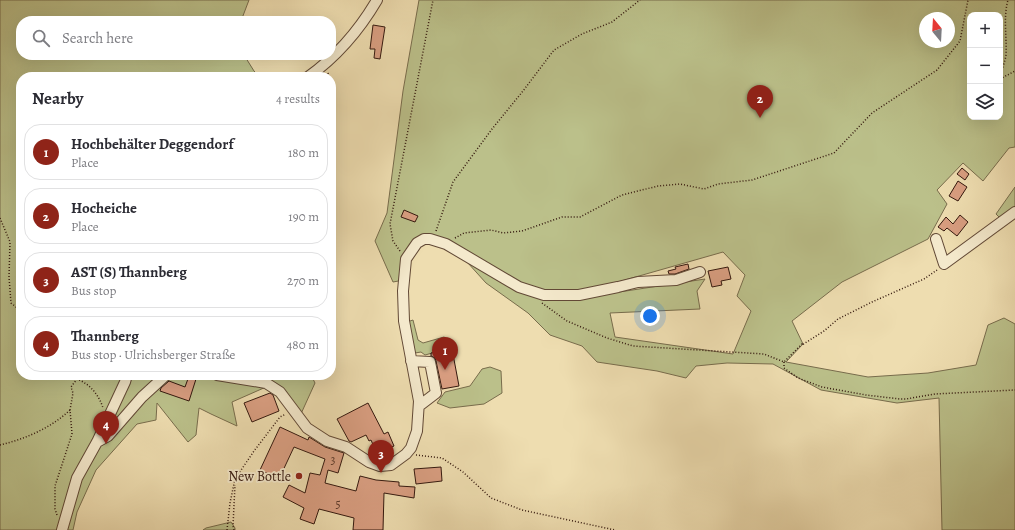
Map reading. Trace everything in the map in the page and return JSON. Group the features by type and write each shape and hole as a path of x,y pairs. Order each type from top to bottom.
{"street":[{"path":"336,53 377,0"},
{"path":"314,72 329,60"},
{"path":"936,239 944,264 1015,212"},
{"path":"248,380 266,383 280,392 308,428 327,441 346,447 369,462 380,466 391,465 412,448 417,431 419,401 404,321 403,291 406,259 417,243 424,239 430,239 446,244 519,287 544,295 578,295 638,282 676,280 700,272"},
{"path":"411,360 430,362 436,393 419,406"},
{"path":"62,530 77,478 97,442 126,380"},
{"path":"97,442 108,436 142,397 161,380"}],"path":[{"path":"406,259 393,240 390,224 433,0"},
{"path":"430,239 435,234 440,224 448,193 453,182 492,129 554,50 582,34 612,22 640,0"},
{"path":"446,244 464,233 491,230 503,233 522,231 562,217 580,217 622,195 658,186 680,184 704,190 718,184 752,180 834,152 872,113 937,70 960,41 968,0"},
{"path":"1003,66 1006,55 1005,28 1006,6 1008,0"},
{"path":"1003,77 1015,71"},
{"path":"0,218 10,242 9,277 11,303 16,307"},
{"path":"944,264 924,280 872,302 838,319 824,331 802,346 802,344 784,362 784,368 798,378 822,387 866,395 906,399 935,394 1015,390"},
{"path":"537,300 567,321 607,338 634,346 764,354 784,362"},
{"path":"57,516 55,509 55,486 72,434 70,410 73,393 71,387 76,380"},
{"path":"78,380 94,391 100,399 103,409"},
{"path":"0,445 14,442 40,431 61,418 70,410"},
{"path":"227,530 230,503 235,479 280,417 294,410"},
{"path":"406,454 442,458 463,472 491,498 522,510 615,530"},
{"path":"234,530 235,479"}],"green space":[{"path":"0,0 249,0 243,16 16,16 16,60 247,60 255,72 16,72 16,380 314,380 315,383 300,416 266,387 232,402 237,426 199,408 196,435 188,442 157,403 156,420 137,424 96,470 77,512 73,530 0,530"},
{"path":"419,0 1015,0 1015,147 1009,148 983,181 963,163 937,190 947,204 928,239 842,282 792,321 803,344 786,362 868,377 928,373 976,365 988,325 1004,318 1015,324 1015,530 942,530 939,398 897,403 821,390 773,364 727,363 696,366 686,378 657,371 597,362 582,346 550,335 528,313 486,283 458,252 439,241 417,243 404,280 393,282 375,241 387,213 403,91","holes":["723,252 745,275 737,296 751,311 733,354 615,337 610,313 700,309 697,291 705,279 606,294 604,286"]},
{"path":"1015,187 1015,211 1002,220 996,214"},
{"path":"413,320 418,340 423,343 444,337 454,343 451,348 425,355 421,352 415,353 407,322"},
{"path":"490,367 501,371 502,393 484,404 450,408 437,403 445,392 470,386 482,369"},
{"path":"231,522 235,530 203,530 206,528"}],"building":[{"path":"373,25 385,27 380,59 374,58 375,49 370,49"},
{"path":"962,168 969,174 965,180 957,174"},
{"path":"958,181 967,187 958,201 949,196"},
{"path":"404,210 418,216 415,222 401,217"},
{"path":"960,215 968,222 957,236 947,228 944,231 938,227 946,217 953,224"},
{"path":"688,264 689,269 675,274 669,274 668,271 676,269 675,267"},
{"path":"728,267 731,279 721,281 722,285 712,287 708,271"},
{"path":"452,349 459,386 442,389 436,361 435,358 431,356 431,353"},
{"path":"188,380 196,380 189,401 160,391 161,388 169,381 185,387"},
{"path":"270,393 273,395 279,411 252,422 244,403"},
{"path":"368,403 384,434 388,432 394,446 377,454 371,440 369,441 366,435 351,442 349,441 337,419"},
{"path":"280,427 308,440 309,437 325,447 344,453 338,473 328,470 325,483 356,491 360,476 376,480 399,482 399,486 415,487 414,498 384,493 383,530 353,530 354,518 319,509 314,524 300,519 304,508 283,497 289,485 305,493 310,473 320,475 325,459 294,447 279,479 260,470"},
{"path":"441,467 442,481 416,484 414,469"}],"place":[{"name":"Hocheiche","path":"760,118"},
{"name":"Hochbehälter Deggendorf","path":"445,370"},
{"name":"Thannberg","path":"106,444"},
{"name":"AST (S) Thannberg","path":"381,473"},
{"name":"New Bottle","path":"299,476"}]}
